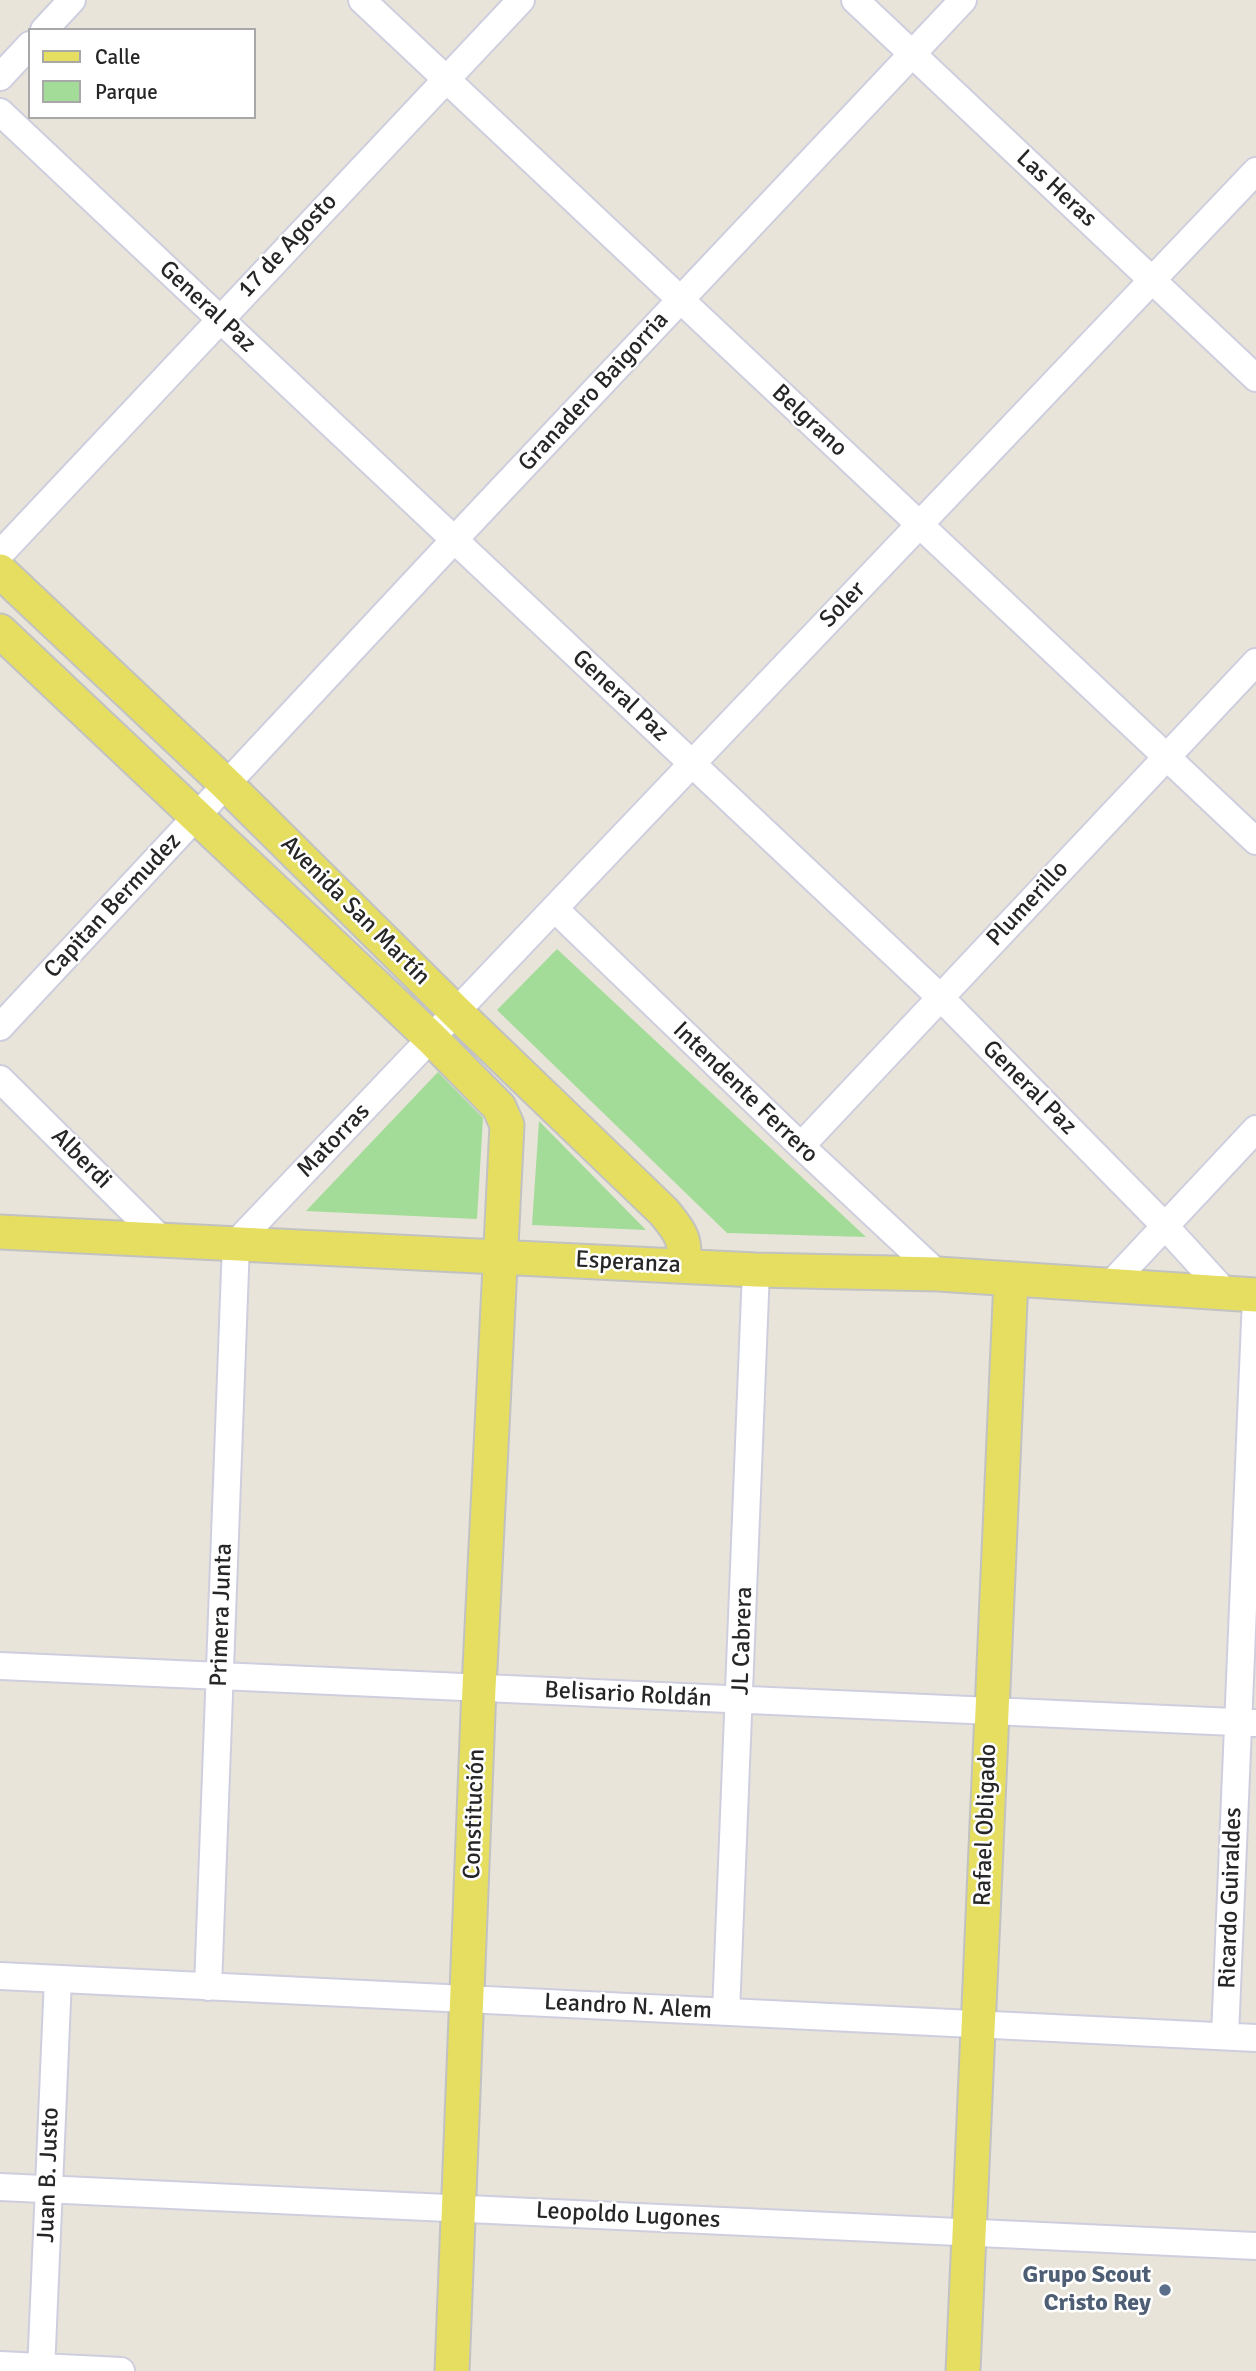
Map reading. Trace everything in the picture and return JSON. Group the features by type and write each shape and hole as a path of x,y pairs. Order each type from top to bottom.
{"main road":[{"name":"Avenida San Martín","path":"0,571 227,785 456,1013 664,1212 681,1235 685,1249 683,1266"},
{"name":"Avenida San Martín","path":"0,631 431,1038 499,1107 507,1125 501,1257"},
{"name":"Esperanza","path":"0,1231 683,1266 938,1274 1246,1295"},
{"name":"Constitución","path":"452,2371 479,1688 501,1257"},
{"name":"Rafael Obligado","path":"963,2371 1011,1279"}],"street":[{"path":"46,28 72,0"},
{"name":"Belgrano","path":"362,0 1256,842"},
{"name":"17 de Agosto","path":"0,554 521,0"},
{"name":"Las Heras","path":"855,0 1256,378"},
{"name":"Granadero Baigorria","path":"227,785 963,0"},
{"path":"0,77 28,47"},
{"name":"General Paz","path":"0,112 941,998 1164,1225 1246,1295"},
{"name":"Soler","path":"431,1038 1256,171"},
{"name":"Plumerillo","path":"801,1146 1256,663"},
{"name":"Capitan Bermudez","path":"0,1027 227,785"},
{"name":"Intendente Ferrero","path":"555,909 938,1274"},
{"name":"Matorras","path":"236,1243 431,1038"},
{"name":"Alberdi","path":"0,1079 161,1239"},
{"path":"1109,1286 1256,1129"},
{"name":"Primera Junta","path":"208,1987 236,1243"},
{"name":"JL Cabrera","path":"726,2012 756,1269"},
{"name":"Ricardo Guiraldes","path":"1225,2036 1247,1722 1246,1295"},
{"name":"Belisario Roldán","path":"0,1666 1247,1722"},
{"name":"Leandro N. Alem","path":"0,1976 1256,2038"},
{"name":"Juan B. Justo","path":"41,2369 58,1979"},
{"name":"Leopoldo Lugones","path":"0,2187 1256,2246"},
{"path":"0,2365 121,2371"}],"green space":[{"path":"557,949 866,1237 727,1233 497,1010"},
{"path":"438,1072 483,1118 477,1219 306,1211"},
{"path":"539,1121 646,1230 532,1225"}],"place":[{"name":"Grupo Scout Cristo Rey","path":"1165,2290"}]}
